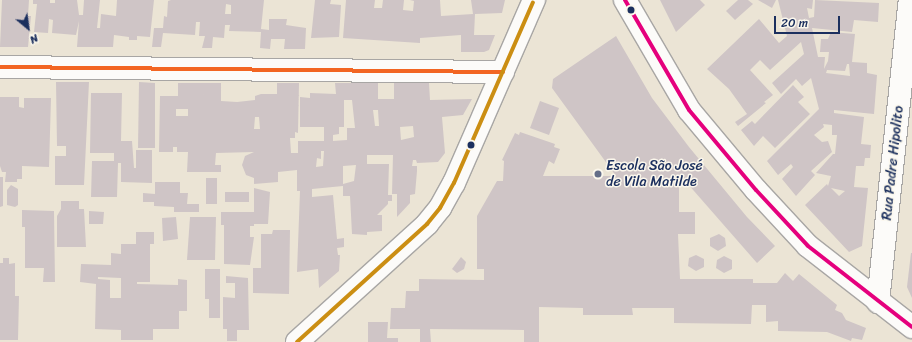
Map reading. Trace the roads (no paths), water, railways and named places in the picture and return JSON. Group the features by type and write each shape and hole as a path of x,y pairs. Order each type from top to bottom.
{"street":[{"path":"297,342 427,224 440,208 454,183 534,0"},
{"path":"625,0 698,122 808,246 912,327"},
{"name":"Rua Padre Hipolito","path":"878,302 910,0"},
{"path":"0,67 503,72"}],"place":[{"name":"Escola São José de Vila Matilde","path":"598,174"}]}
